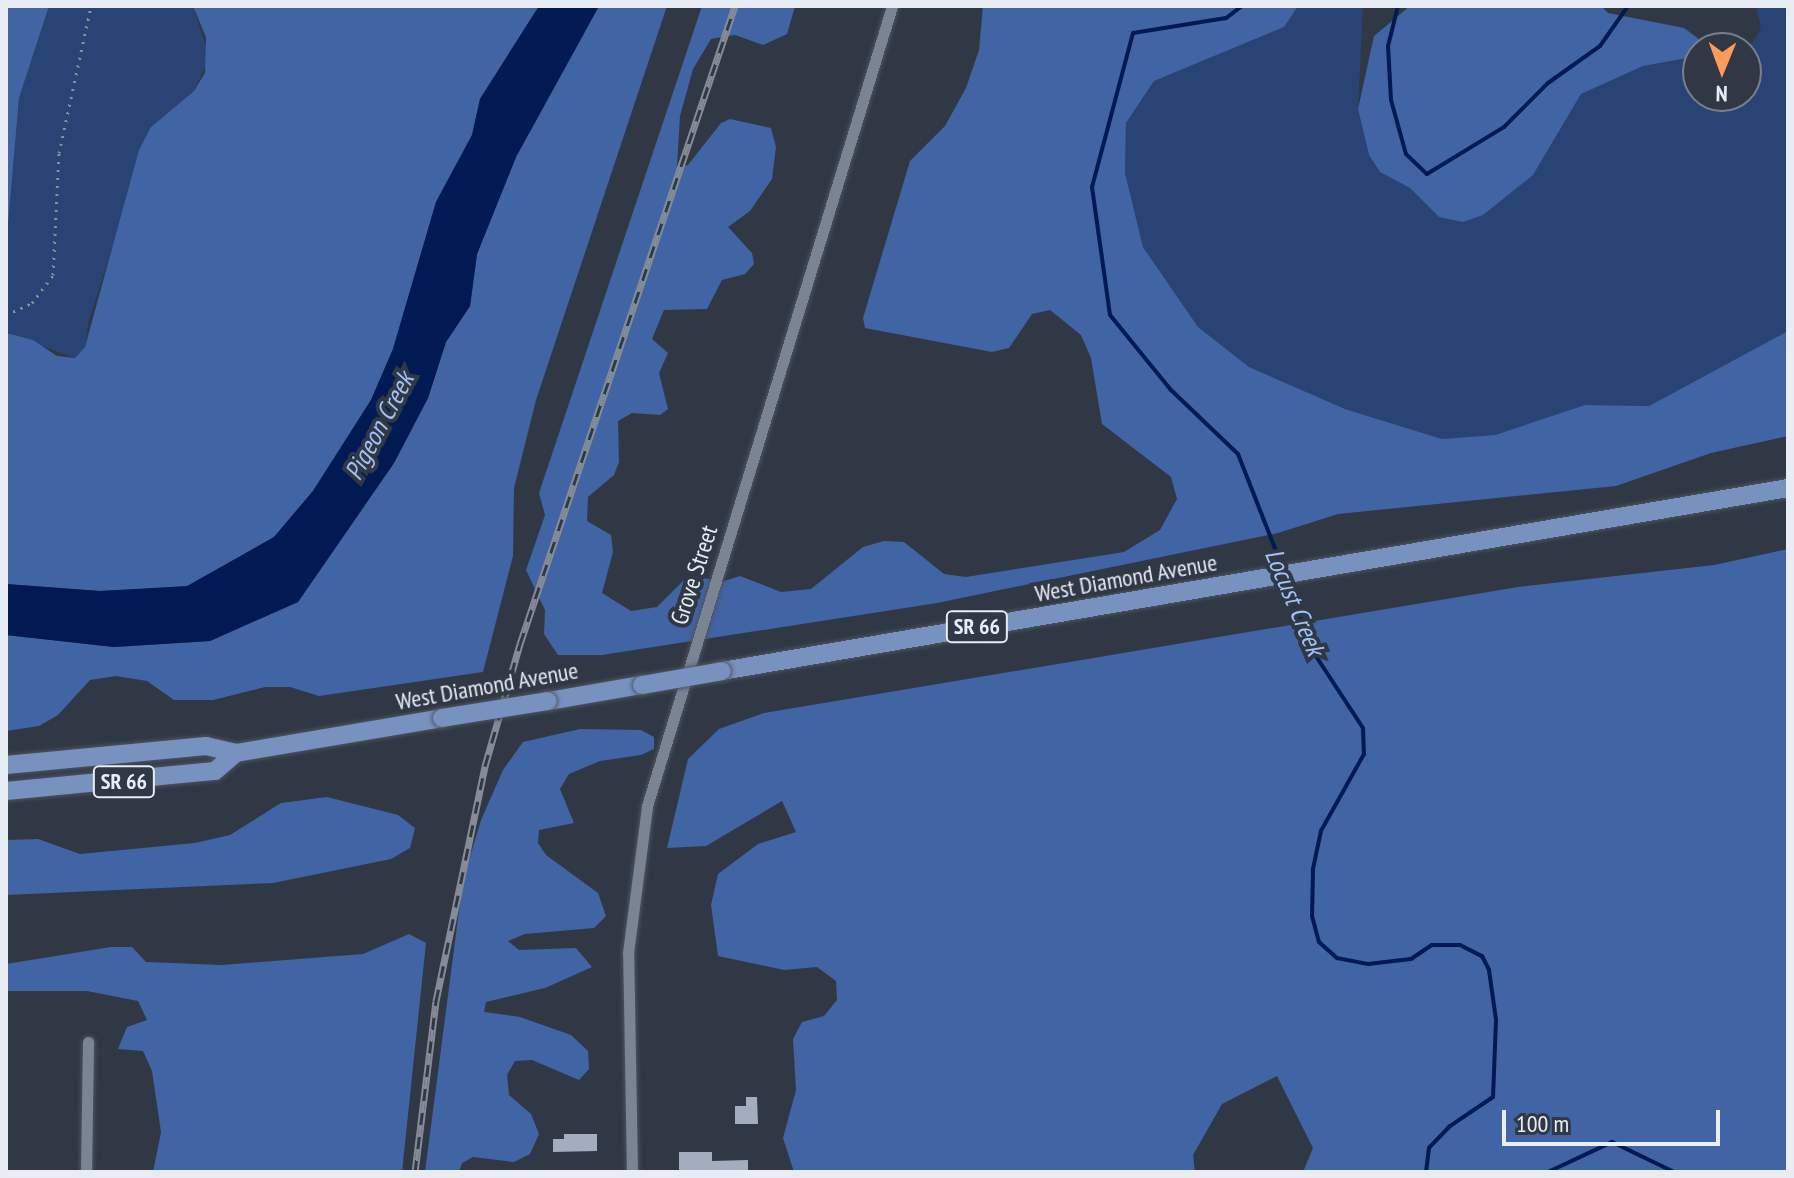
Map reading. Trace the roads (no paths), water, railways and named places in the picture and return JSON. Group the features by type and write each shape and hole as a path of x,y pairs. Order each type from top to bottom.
{"main road":[{"name":"West Diamond Avenue","path":"6,765 206,746 236,753 1788,488"},
{"name":"West Diamond Avenue","path":"6,791 215,771 236,753"}],"street":[{"name":"Grove Street","path":"632,1172 628,953 647,806 892,6"},
{"path":"86,1172 88,1042"}],"water":[{"name":"Pigeon Creek","path":"539,6 599,6 516,157 477,254 470,306 446,342 428,398 394,463 298,602 210,641 114,647 6,635 6,584 100,591 187,586 274,537 313,491 371,400 393,349 436,202 472,135 480,99"}],"waterway":[{"name":"Locust Creek","path":"1242,6 1226,18 1133,33 1092,187 1110,315 1171,390 1238,454 1283,569"},
{"name":"Locust Creek","path":"1398,6 1388,46 1391,100 1406,154 1427,174 1504,127 1548,83 1600,46 1628,6"},
{"name":"Locust Creek","path":"1288,581 1308,644 1363,728 1364,754 1321,831 1313,870 1312,916 1319,942 1337,958 1368,964 1411,959 1432,945 1460,945 1482,956 1489,970 1496,1020 1493,1097 1450,1126 1429,1148 1426,1172"},
{"name":"Locust Creek","path":"1548,1172 1612,1142 1674,1172"}],"railway":[{"path":"415,1172 436,1001 485,766 520,644 735,6"}]}
